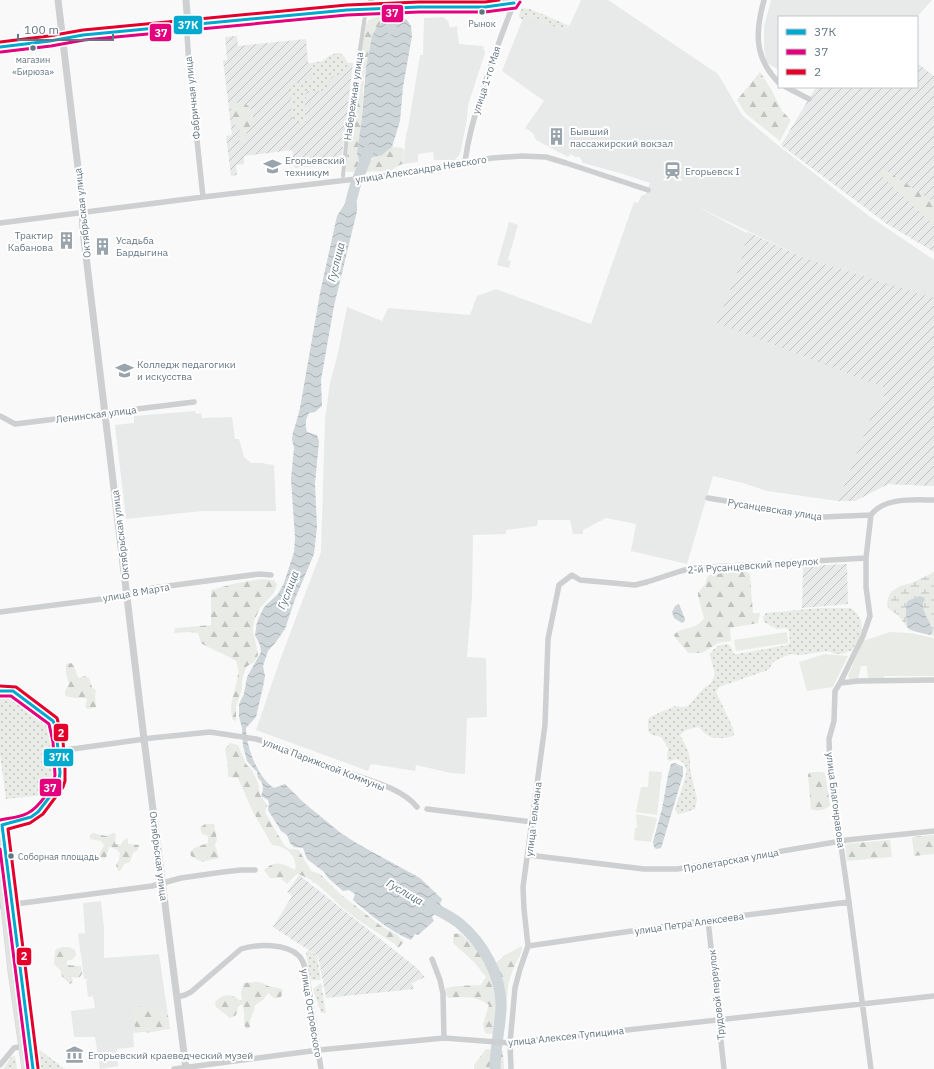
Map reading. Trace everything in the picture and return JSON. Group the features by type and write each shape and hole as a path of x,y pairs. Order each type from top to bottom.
{"main road":[{"path":"0,47 50,41 62,38 372,6 485,7 515,1"},
{"path":"0,42 48,36 62,38"},
{"path":"0,691 13,691 51,718 56,727 60,779 58,786 31,817 1,825 5,905 33,1069"},
{"path":"0,862 26,1069"}],"street":[{"name":"Октябрьская улица","path":"58,0 82,201 83,231 144,739 186,1068"},
{"name":"Фабричная улица","path":"186,0 188,26 186,34 203,197"},
{"path":"764,0 759,17 758,42 762,61 778,82"},
{"name":"улица 1-го Мая","path":"465,162 466,148 477,107 498,44 515,1"},
{"name":"Набережная улица","path":"344,178 347,135 365,16"},
{"path":"788,88 809,99"},
{"name":"улица Александра Невского","path":"0,223 344,178 368,177 436,168 492,158 522,156 546,158 566,163 648,190"},
{"name":"Ленинская улица","path":"0,416 14,424 194,402"},
{"name":"Русанцевская улица","path":"708,498 823,517 871,515"},
{"path":"871,515 881,506 893,502 934,500"},
{"name":"улица Благонравова","path":"870,1069 850,902 830,768 829,739 834,721 835,691 840,684 870,616 866,587 866,558 871,515"},
{"name":"2-й Русанцевский переулок","path":"572,575 580,580 635,585 694,568 866,558"},
{"name":"улица 8 Марта","path":"0,612 127,594 153,588 259,574 271,575"},
{"name":"улица Тельмана","path":"510,1069 510,1043 515,988 528,946 524,909 524,888 545,725 548,639 559,585 572,575"},
{"path":"840,684 858,681 934,680"},
{"name":"улица Парижской Коммуны","path":"58,751 144,739 210,732 231,735 256,739 382,786 407,797 418,807"},
{"path":"427,809 532,822"},
{"name":"Пролетарская улица","path":"528,855 644,869 677,869 841,842 934,831"},
{"path":"5,905 162,883 182,878 223,872 255,870"},
{"name":"улица Петра Алексеева","path":"528,946 708,920 850,902"},
{"name":"Трудовой переулок","path":"708,920 724,1069"},
{"name":"улица Островского","path":"177,996 185,996 192,992 241,949 250,946 267,945 288,950 300,956 304,962 306,970 321,1069"},
{"path":"432,959 440,980 443,994 444,1038"},
{"name":"улица Алексея Тупицина","path":"174,1069 319,1050 444,1038 510,1043 934,996"},
{"path":"0,1066 14,1048 23,1046"}],"shaded area":[{"path":"581,0 608,0 718,74 742,115 774,142 869,216 934,260 934,486 888,484 855,501 838,501 767,491 743,483 713,476 687,564 631,551 636,524 606,518 583,530 583,534 573,534 570,520 538,520 537,526 506,530 506,534 473,535 472,597 467,657 486,658 487,717 467,718 465,774 451,773 416,765 415,771 371,764 368,771 256,730 280,660 321,552 325,419 330,383 338,353 347,307 382,321 388,308 470,315 477,296 496,289 591,324 634,202 638,203 641,196 646,194 650,183 583,163 580,157 575,157 571,154 568,157 536,140 533,133 525,128 544,101 502,71 524,16 529,15 562,30 569,27","holes":["696,206 802,257 888,284 801,262"]},
{"path":"771,0 932,0 918,16 778,16 778,69 769,64 766,60 764,48 764,27"},
{"path":"443,17 448,21 450,28 457,26 459,44 483,46 485,53 468,105 467,119 460,154 455,160 434,160 433,152 418,154 418,162 403,164 406,135 420,55 423,55 424,18"},
{"path":"237,36 238,46 306,39 308,63 353,63 341,164 295,168 292,150 244,156 244,164 236,165 237,175 231,176 226,136 232,135 223,60 227,60 225,37"},
{"path":"918,64 934,76 934,252 887,224 781,145 815,88 918,88"},
{"path":"509,222 518,225 508,260 511,261 509,268 497,265"},
{"path":"748,232 802,257 934,298 934,486 888,484 855,501 838,501 875,407 884,399 883,387 717,323 739,268"},
{"path":"195,411 196,414 201,413 202,418 232,417 235,439 239,439 244,457 251,463 274,465 276,511 202,511 126,519 115,425 134,423 134,416"},
{"path":"847,564 848,604 802,608 803,566"},
{"path":"299,875 417,968 425,977 412,983 414,989 326,998 318,956 273,927 292,896 287,892"},
{"path":"101,901 104,928 104,958 159,954 170,1029 133,1033 134,1047 117,1049 118,1066 100,1069 95,1037 74,1037 71,1011 95,1008 93,996 88,997 86,980 90,979 84,979 78,934 85,933 83,903"}],"green space":[{"path":"522,8 530,9 570,26 562,30 529,15 524,16 523,20 519,17"},
{"path":"379,16 389,16 380,24 370,44 364,77 362,117 357,153 368,163 392,147 402,148 404,150 403,164 389,171 348,172 346,170 351,115 359,59 366,24 370,19"},
{"path":"336,53 343,55 346,60 347,66 345,72 333,77 324,90 308,91 306,94 305,110 307,120 304,124 296,122 292,116 289,83 309,80 312,78 312,63 322,61"},
{"path":"760,72 771,89 782,111 791,120 780,141 746,114 737,100"},
{"path":"236,103 245,104 248,106 253,116 253,125 248,128 245,141 242,143 239,140 239,127 234,124 231,107"},
{"path":"884,169 934,202 934,227 932,223 878,173"},
{"path":"747,571 750,575 753,613 760,613 758,623 730,628 731,641 718,643 702,653 688,653 674,635 681,630 697,625 704,618 698,593 706,583 708,576 712,574"},
{"path":"934,572 934,636 909,630 898,615 890,610 887,605 891,592 900,586 912,583","holes":["919,596 924,602 923,609 933,631 930,635 911,629 906,622 906,604 910,600"]},
{"path":"262,579 274,580 277,584 274,593 260,608 254,621 253,630 258,655 254,662 246,667 242,680 242,688 236,707 236,721 233,720 231,708 238,672 236,661 201,643 198,633 174,633 175,628 211,625 211,590 237,583"},
{"path":"820,608 851,608 860,618 862,628 861,634 852,650 843,654 836,654 827,651 801,655 790,654 773,662 769,669 765,671 719,687 716,692 733,728 734,735 725,738 714,738 698,727 686,730 680,735 688,750 690,769 697,799 695,809 680,814 677,813 675,810 685,777 685,766 683,762 677,759 669,761 667,759 668,748 661,737 652,735 648,731 648,719 675,706 688,706 704,688 711,683 715,674 710,655 718,646 727,644 731,647 734,654 737,654 787,645 790,643 789,630 785,628 777,629 764,622 763,617 766,613"},
{"path":"787,632 788,643 736,651 734,640"},
{"path":"890,632 911,633 934,639 934,676 884,676 884,679 868,679 867,666 861,666 858,679 850,680 848,676 863,641"},
{"path":"825,654 848,656 833,687 807,691 799,662"},
{"path":"71,663 79,678 85,676 89,678 92,687 96,691 96,707 87,709 85,706 87,700 85,698 65,696 65,691 69,684 66,674 66,664"},
{"path":"10,694 49,721 55,757 56,777 45,795 6,799 0,754 0,695"},
{"path":"230,743 238,745 246,764 252,770 258,783 260,795 267,805 265,812 284,845 289,849 299,850 311,871 320,874 339,893 381,926 397,935 404,942 398,948 395,944 350,914 317,884 304,876 297,874 287,884 281,878 270,878 264,870 268,867 280,864 295,870 295,860 290,853 282,847 272,845 252,810 238,778 228,777 225,749"},
{"path":"649,771 662,772 657,815 636,812 641,787 648,787"},
{"path":"809,773 825,773 830,805 829,807 821,810 811,809 808,775"},
{"path":"636,814 657,818 651,842 634,840 635,828 637,828"},
{"path":"205,824 214,824 217,840 215,845 219,858 202,862 191,856 190,852 194,848 208,843 208,836 202,834 200,828"},
{"path":"93,833 106,836 113,833 116,834 115,844 121,845 123,841 128,838 128,844 139,845 138,850 133,853 130,862 124,864 121,870 118,871 116,865 119,860 120,853 116,849 109,847 106,858 102,858 99,855 104,845 101,841 90,839 90,835"},
{"path":"934,835 934,854 914,856 912,837"},
{"path":"890,840 892,857 847,861 845,844"},
{"path":"460,933 477,949 490,968 505,955 522,946 522,950 508,985 505,1029 492,1034 485,1033 483,1024 489,1005 475,998 449,998 444,994 446,988 481,985 486,977 474,962 453,943 454,934"},
{"path":"62,947 69,947 75,950 76,955 73,959 67,961 67,965 81,966 82,974 79,978 72,977 73,982 70,984 62,977 61,971 54,964 55,950"},
{"path":"308,950 317,956 321,980 311,980 306,953"},
{"path":"255,982 283,990 281,997 275,999 268,993 263,1000 255,1005 250,1020 250,1028 246,1029 242,1004 238,1007 236,1015 230,1018 216,1007 215,1002 227,995 242,1000 241,992 244,983"},
{"path":"321,983 326,1013 321,1013 313,989"},
{"path":"140,1006 161,1008 168,1015 169,1027 153,1032 137,1031 134,1024 133,1012"},
{"path":"486,1049 503,1051 504,1069 474,1069 474,1065"},
{"path":"40,1050 65,1069 41,1069 38,1052"},
{"path":"15,1056 17,1069 3,1069 11,1057"}],"water":[{"path":"389,16 400,16 407,20 411,26 412,36 403,87 400,121 392,147 382,155 371,158 368,163 364,164 360,162 357,153 362,117 366,67 372,36 377,27"},
{"path":"354,195 357,211 334,306 321,380 322,406 315,412 309,413 306,422 307,432 317,435 319,441 315,484 317,527 314,554 295,599 285,629 268,651 263,666 265,676 256,717 246,728 248,744 254,761 258,770 268,783 274,788 285,784 303,802 342,834 420,878 442,899 440,904 444,909 439,916 435,914 432,917 434,921 418,935 415,934 411,940 388,928 373,917 353,900 355,894 349,890 343,891 328,878 324,872 307,859 303,848 294,847 290,843 287,835 281,831 268,810 268,800 261,796 263,791 262,784 258,778 257,772 247,761 243,746 242,728 239,717 239,704 244,694 247,677 261,652 260,645 255,635 257,622 264,607 278,594 284,583 294,552 295,538 291,479 294,448 292,439 293,432 300,408 320,293 337,216 348,199"},
{"path":"919,596 925,598 923,607 933,631 930,635 913,630 907,626 906,604 911,599"},
{"path":"679,604 685,619 682,623 674,618 672,612 675,606"},
{"path":"675,763 683,767 683,775 661,848 656,849 653,842 662,809 671,764"}],"waterway":[{"name":"Гуслица","path":"391,29 395,0"},
{"name":"Гуслица","path":"349,209 355,186 369,150"},
{"name":"Гуслица","path":"430,906 456,920 468,931 483,950 494,972 498,984 501,1008 495,1069"}],"transit line":[{"name":"2","path":"0,42 83,30 347,5 419,2 485,2 499,0"},
{"name":"37","path":"1,52 51,46 84,40 347,15 419,12 485,12 516,8 520,2"},
{"name":"37К","path":"0,47 50,41 83,35 347,10 419,7 485,7 514,3"},
{"name":"2","path":"0,686 16,687 57,718 63,741 65,768 65,781 63,787 43,814 30,823 8,829 38,1068"},
{"name":"37К","path":"0,691 13,691 53,721 56,727 60,773 58,786 38,812 31,817 2,825"},
{"name":"37","path":"0,696 11,696 49,724 53,742 55,775 49,791 36,807 21,816 0,820"},
{"name":"37К","path":"2,825 33,1069"},
{"name":"37","path":"0,849 28,1069"}],"place":[{"name":"Рынок","path":"482,12"},
{"name":"магазин «Бирюза»","path":"33,48"},
{"name":"Бывший пассажирский вокзал","path":"557,137"},
{"name":"Егорьевский техникум","path":"272,166"},
{"name":"Егорьевск I","path":"672,171"},
{"name":"Трактир Кабанова","path":"66,241"},
{"name":"Усадьба Бардыгина","path":"103,246"},
{"name":"Колледж педагогики и искусства","path":"124,370"},
{"name":"Соборная площадь","path":"11,856"},
{"name":"Егорьевский краеведческий музей","path":"75,1055"}]}
